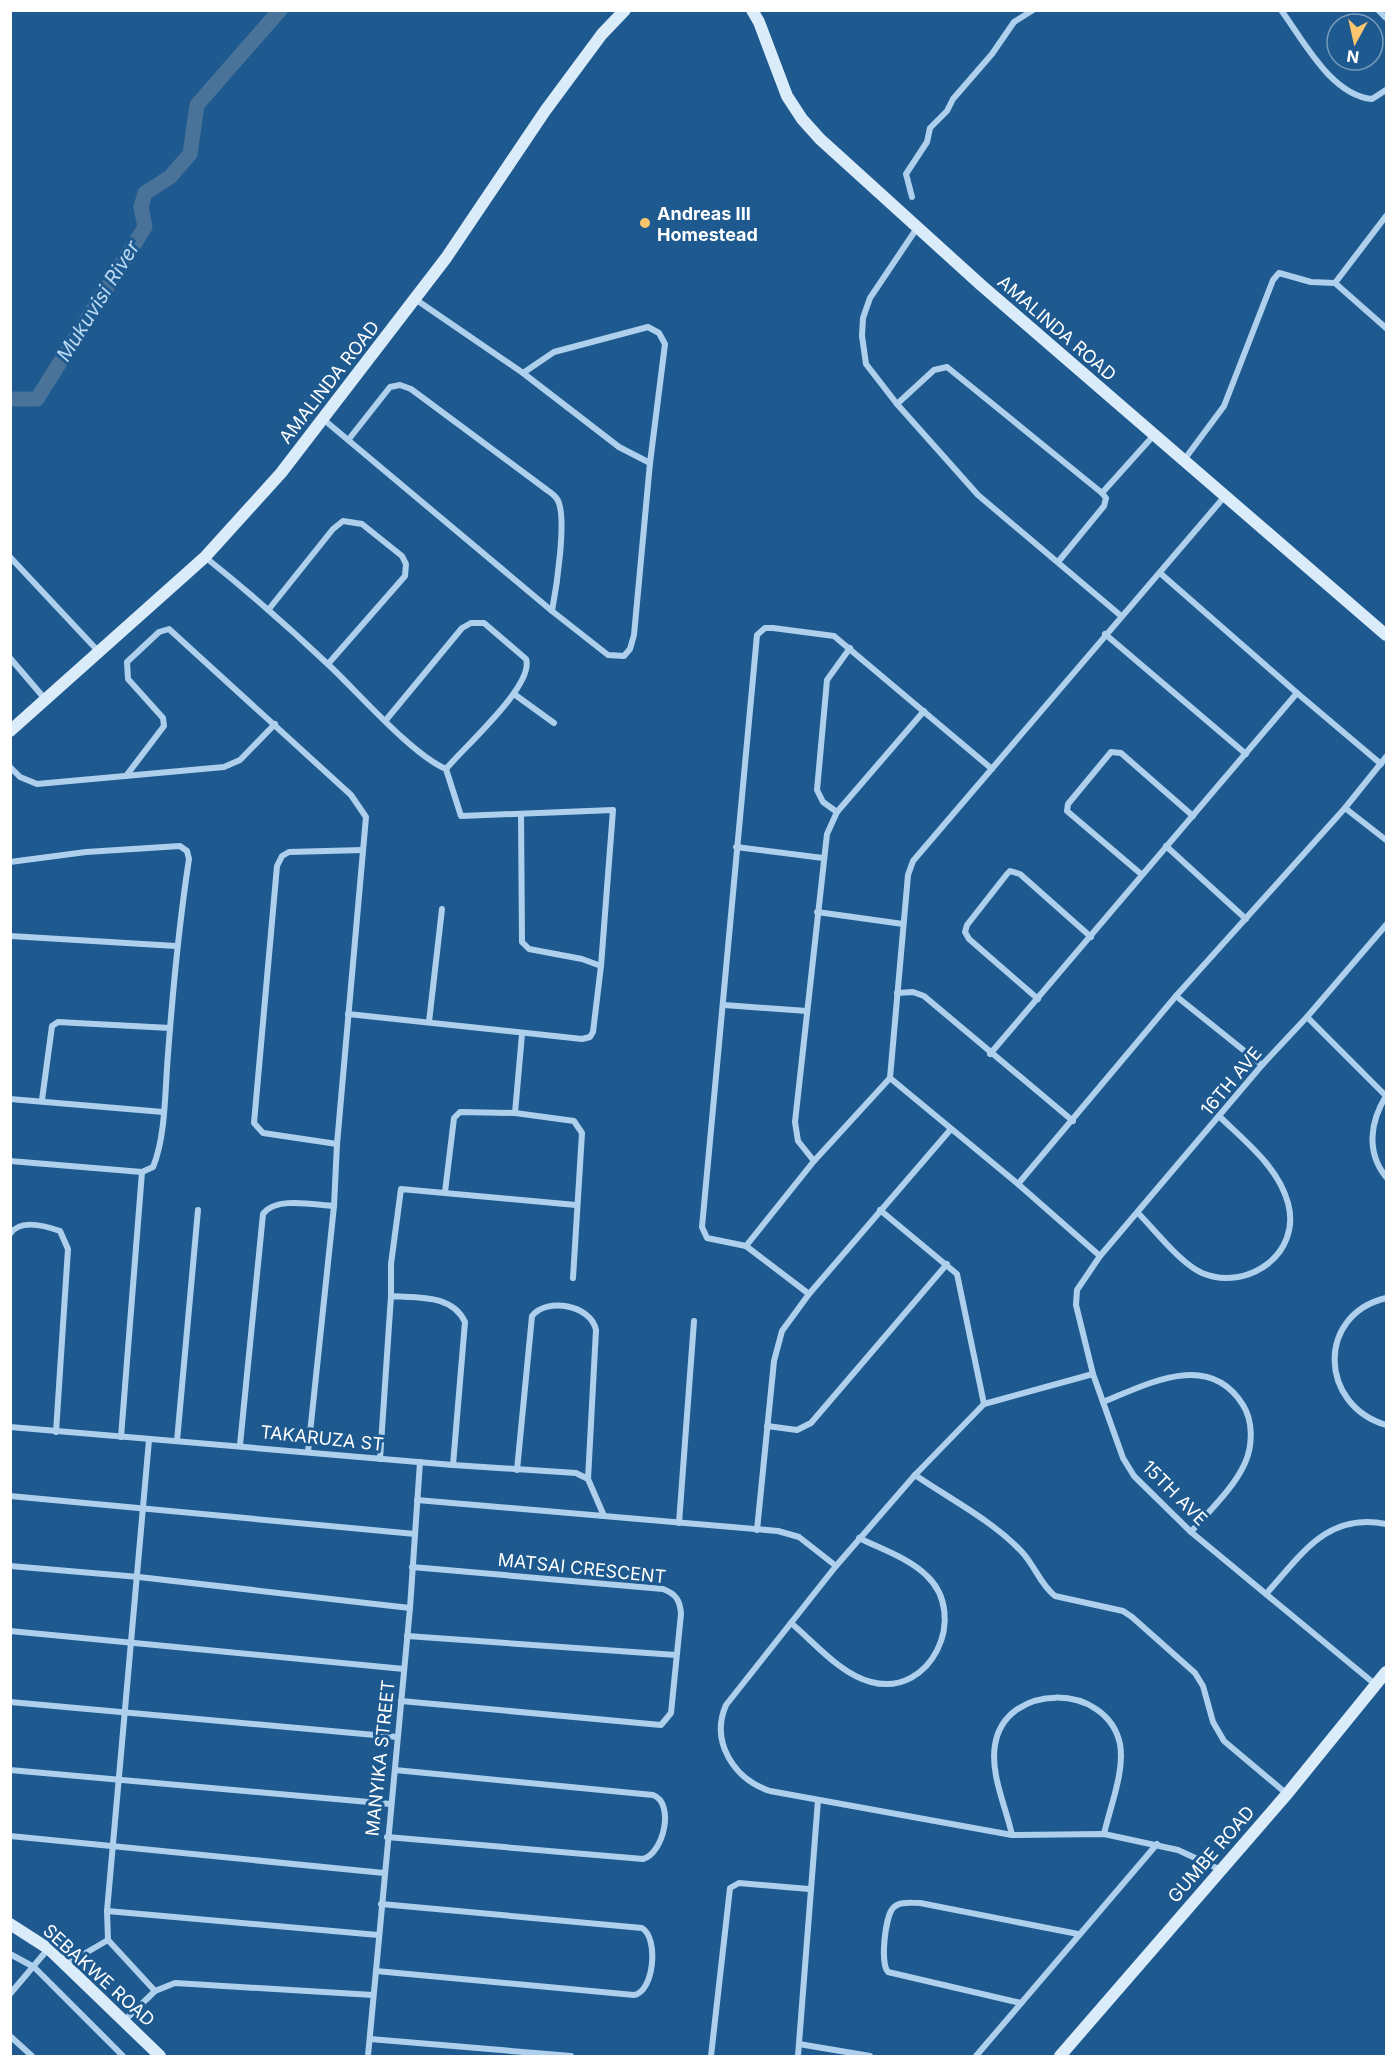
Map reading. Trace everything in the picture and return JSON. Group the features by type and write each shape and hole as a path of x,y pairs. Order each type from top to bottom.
{"street":[{"name":"AMALINDA ROAD","path":"10,731 205,557 280,473 446,258 545,111 602,34 625,10"},
{"name":"AMALINDA ROAD","path":"752,10 759,22 787,96 802,119 820,140 1183,461 1386,635"},
{"path":"912,197 906,174 927,142 930,128 947,111 953,99 992,54 1014,22 1033,10"},
{"path":"1281,10 1334,81 1350,94 1372,99 1386,90"},
{"path":"1378,10 1386,18"},
{"path":"1335,283 1386,216"},
{"path":"917,228 870,298 863,318 863,357 897,404 978,495 1120,615"},
{"path":"1183,461 1224,406 1273,280 1279,273 1311,282 1335,283 1386,328"},
{"path":"415,298 523,373 619,447 650,463"},
{"path":"323,419 552,611 608,655 624,656 630,649 634,635 650,463 665,345 659,333 648,327 554,352 523,373"},
{"path":"897,404 934,370 947,367 1102,493 1106,498 1104,506 1058,562"},
{"path":"349,439 390,387 400,385 411,389 547,490 557,499 562,512 558,581 552,611"},
{"path":"1102,493 1154,435"},
{"path":"746,1246 814,1161 890,1078 909,868 1120,615 1160,573 1225,496"},
{"path":"268,609 333,529 343,521 362,524 402,556 406,564 405,576 328,664"},
{"path":"10,557 99,652"},
{"path":"205,557 268,609 432,763 446,769 461,816 613,810 602,966 590,1037 582,1039 522,1034 348,1014"},
{"path":"1160,573 1381,764"},
{"path":"386,720 462,628 471,623 484,623 526,659 526,670 514,694 446,769"},
{"path":"809,1294 746,1246 714,1242 707,1238 702,1227 724,1005 736,847 758,635 765,628 773,627 834,636 992,769"},
{"path":"126,776 164,726 162,718 128,679 125,666 128,660 162,630 169,629 363,808 366,817 337,1144 334,1206 308,1452"},
{"path":"1105,634 1246,754"},
{"path":"837,812 823,801 817,790 826,685 832,669 850,648"},
{"path":"10,658 45,699"},
{"path":"990,1054 1297,693"},
{"path":"514,694 554,723"},
{"path":"814,1161 798,1141 795,1133 827,834 837,812 924,711"},
{"path":"10,767 20,777 37,784 231,765 240,760 274,724"},
{"path":"1141,874 1067,811 1068,804 1111,752 1121,753 1193,816"},
{"path":"1018,1184 1176,996 1345,808 1386,757"},
{"path":"1345,808 1386,840"},
{"path":"521,814 522,942 529,949 582,958 602,966"},
{"path":"10,862 86,852 180,846 187,851 189,859 176,946 163,1112 157,1156 153,1167 142,1172 10,1161"},
{"path":"1166,846 1246,918"},
{"path":"736,847 823,858"},
{"path":"337,1144 263,1133 254,1123 278,866 282,856 289,852 363,850"},
{"path":"1038,999 969,939 965,932 967,925 1007,874 1010,871 1020,874 1091,937"},
{"path":"429,1022 442,909"},
{"path":"817,912 903,924"},
{"name":"16TH AVE","path":"1100,1256 1262,1065 1307,1017 1386,925"},
{"path":"10,936 176,946"},
{"path":"897,993 913,992 924,996 1072,1121"},
{"path":"1176,996 1262,1065"},
{"path":"724,1005 807,1011"},
{"path":"1307,1017 1386,1096 1377,1111 1372,1144 1376,1160 1386,1178"},
{"path":"42,1100 52,1026 58,1022 170,1028"},
{"path":"515,1113 522,1034"},
{"path":"890,1078 1018,1184 1100,1256"},
{"path":"10,1099 163,1112"},
{"path":"445,1192 454,1118 460,1112 515,1113 574,1121 579,1126 582,1138 573,1278"},
{"path":"1138,1213 1188,1264 1201,1272 1221,1278 1237,1277 1261,1270 1274,1258 1284,1245 1289,1233 1288,1203 1281,1185 1262,1156 1220,1117"},
{"path":"757,1530 767,1426 779,1338 809,1294 951,1129"},
{"path":"121,1437 142,1172"},
{"path":"380,1459 391,1296 391,1264 401,1189 576,1205"},
{"path":"240,1445 263,1214 267,1208 281,1204 334,1206"},
{"path":"177,1441 198,1210"},
{"path":"880,1210 954,1269 959,1281 984,1404"},
{"path":"10,1234 24,1226 34,1225 60,1231 66,1240 68,1249 56,1432"},
{"name":"15TH AVE","path":"1100,1256 1076,1296 1076,1305 1102,1402 1123,1458 1134,1476 1191,1532 1376,1685"},
{"path":"767,1426 797,1431 811,1423 947,1264"},
{"path":"391,1296 440,1299 457,1309 465,1322 453,1465"},
{"path":"1386,1298 1361,1309 1348,1320 1335,1351 1334,1368 1338,1385 1347,1400 1358,1412 1386,1425"},
{"path":"517,1470 532,1316 537,1310 545,1307 568,1307 583,1311 590,1316 596,1330 588,1479 604,1516"},
{"path":"679,1523 694,1321"},
{"path":"1093,1374 984,1404 915,1475 859,1538 726,1705 720,1725 721,1739 741,1776 755,1786 818,1800 1012,1835 1104,1834 1157,1844 1196,1857 1221,1870"},
{"path":"1102,1402 1163,1379 1185,1374 1217,1379 1236,1394 1248,1412 1251,1427 1246,1461 1238,1476 1191,1532"},
{"name":"TAKARUZA ST","path":"10,1427 453,1465 576,1473 588,1479"},
{"path":"149,1440 142,1507 139,1577 129,1642 107,1911 108,1940 155,1991"},
{"name":"MANYIKA STREET","path":"369,2056 387,1836 410,1608 420,1462"},
{"path":"915,1475 1006,1537 1022,1552 1048,1590 1055,1596 1123,1611 1132,1617 1195,1673 1203,1686 1213,1722 1224,1741 1287,1794"},
{"path":"10,1496 415,1534"},
{"path":"417,1500 757,1530 800,1537 836,1566"},
{"path":"1266,1594 1303,1553 1332,1529 1353,1522 1386,1524"},
{"path":"791,1623 852,1674 871,1682 885,1684 906,1680 923,1669 937,1653 945,1634 946,1613 940,1593 928,1576 911,1564 859,1538"},
{"path":"10,1566 139,1577 410,1608"},
{"name":"MATSAI CRESCENT","path":"401,1701 661,1725 671,1713 681,1606 673,1592 663,1589 412,1568"},
{"path":"10,1631 404,1669"},
{"path":"407,1636 676,1655"},
{"name":"GUMBE ROAD","path":"1060,2056 1287,1794 1386,1672"},
{"path":"1012,1835 995,1769 995,1743 1006,1720 1017,1708 1049,1696 1064,1697 1096,1708 1115,1732 1120,1744 1120,1761 1104,1834"},
{"path":"10,1702 397,1737"},
{"path":"10,1770 391,1804"},
{"path":"387,1836 643,1859 655,1853 659,1844 665,1810 662,1802 653,1795 395,1770"},
{"path":"798,2056 809,1889 818,1800"},
{"path":"10,1836 384,1873"},
{"path":"976,2056 1157,1844"},
{"path":"711,2056 730,1888 739,1883 809,1889"},
{"path":"1021,2003 888,1972 883,1962 888,1917 893,1907 902,1903 920,1903 1078,1934"},
{"path":"375,1971 633,1995 644,1991 648,1985 653,1942 648,1932 642,1928 381,1904"},
{"path":"107,1911 378,1935"},
{"name":"SEBAKWE ROAD","path":"10,1924 49,1948 160,2056"},
{"path":"65,1965 108,1940"},
{"path":"10,1994 49,1948"},
{"path":"10,1954 34,1967 123,2056"},
{"path":"125,2020 155,1991 175,1983 373,1995"},
{"path":"10,2036 32,2056"},
{"path":"370,2039 571,2056"},
{"path":"799,2044 870,2056"}],"waterway":[{"name":"Mukuvisi River","path":"10,399 37,399 145,227 141,207 145,193 170,177 190,154 197,105 280,10"}],"place":[{"name":"Andreas III Homestead","path":"645,223"}]}
